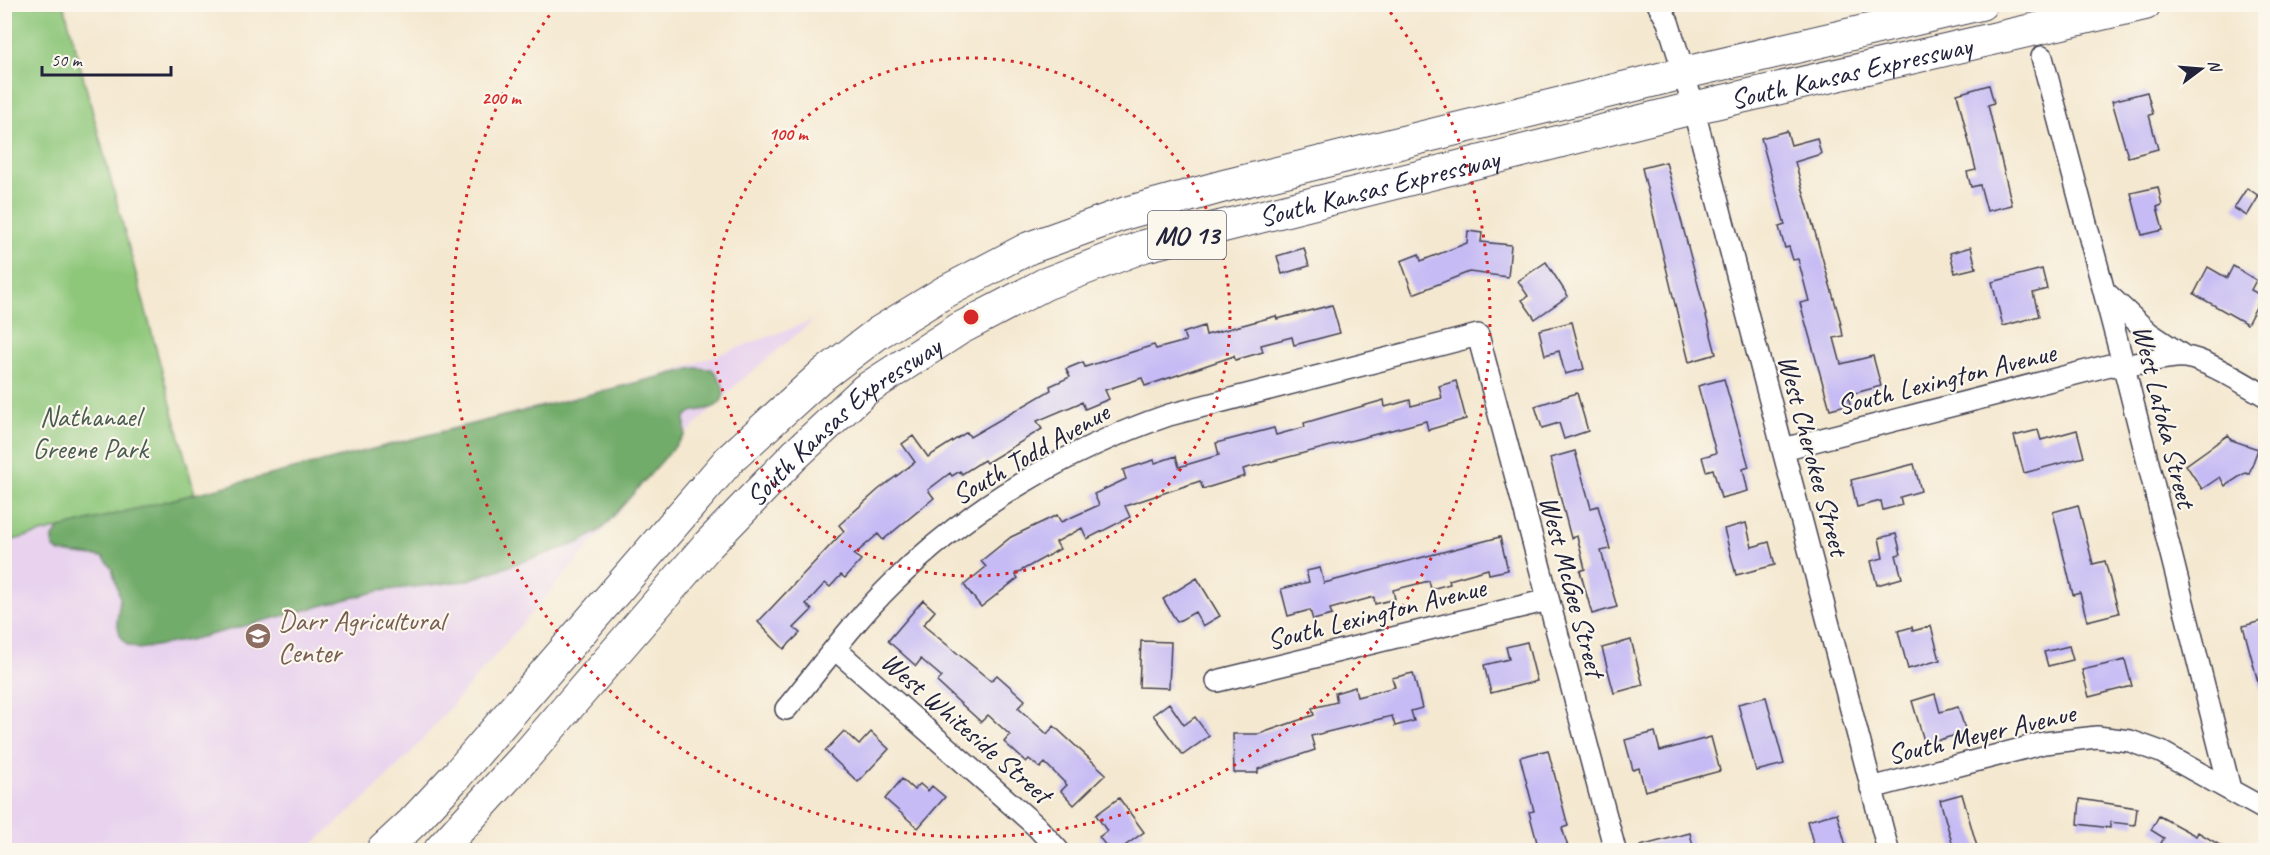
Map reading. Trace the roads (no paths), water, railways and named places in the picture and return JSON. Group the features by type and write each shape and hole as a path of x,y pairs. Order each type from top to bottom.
{"main road":[{"name":"South Kansas Expressway","path":"383,850 457,775 729,460 819,378 878,333 945,292 1029,248 1126,213 1228,185 1684,73 1981,4"},
{"name":"South Kansas Expressway","path":"440,850 524,759 706,547 795,455 865,390 959,329 1045,284 1144,246 1693,108 2145,4"}],"street":[{"name":"West Cherokee Street","path":"1658,4 1668,22 1684,73 1888,850"},
{"name":"West Latoka Street","path":"2042,57 2124,367 2230,789"},
{"path":"2103,290 2149,333 2185,357 2230,376 2265,396"},
{"name":"West McGee Street","path":"1478,335 1615,850"},
{"name":"South Todd Avenue","path":"786,709 891,585 956,527 1009,491 1099,442 1130,428 1208,404 1478,335"},
{"name":"South Lexington Avenue","path":"1783,449 2110,365 2124,367 2185,357"},
{"name":"South Lexington Avenue","path":"1217,681 1548,600"},
{"name":"West Whiteside Street","path":"835,649 1036,826 1058,850"},
{"name":"South Meyer Avenue","path":"1871,788 2044,743 2097,737 2130,741 2161,752 2265,810"}],"place":[{"name":"Darr Agricultural Center","path":"258,636"}],"park label":[{"name":"Nathanael Greene Park","path":"90,432"}]}
